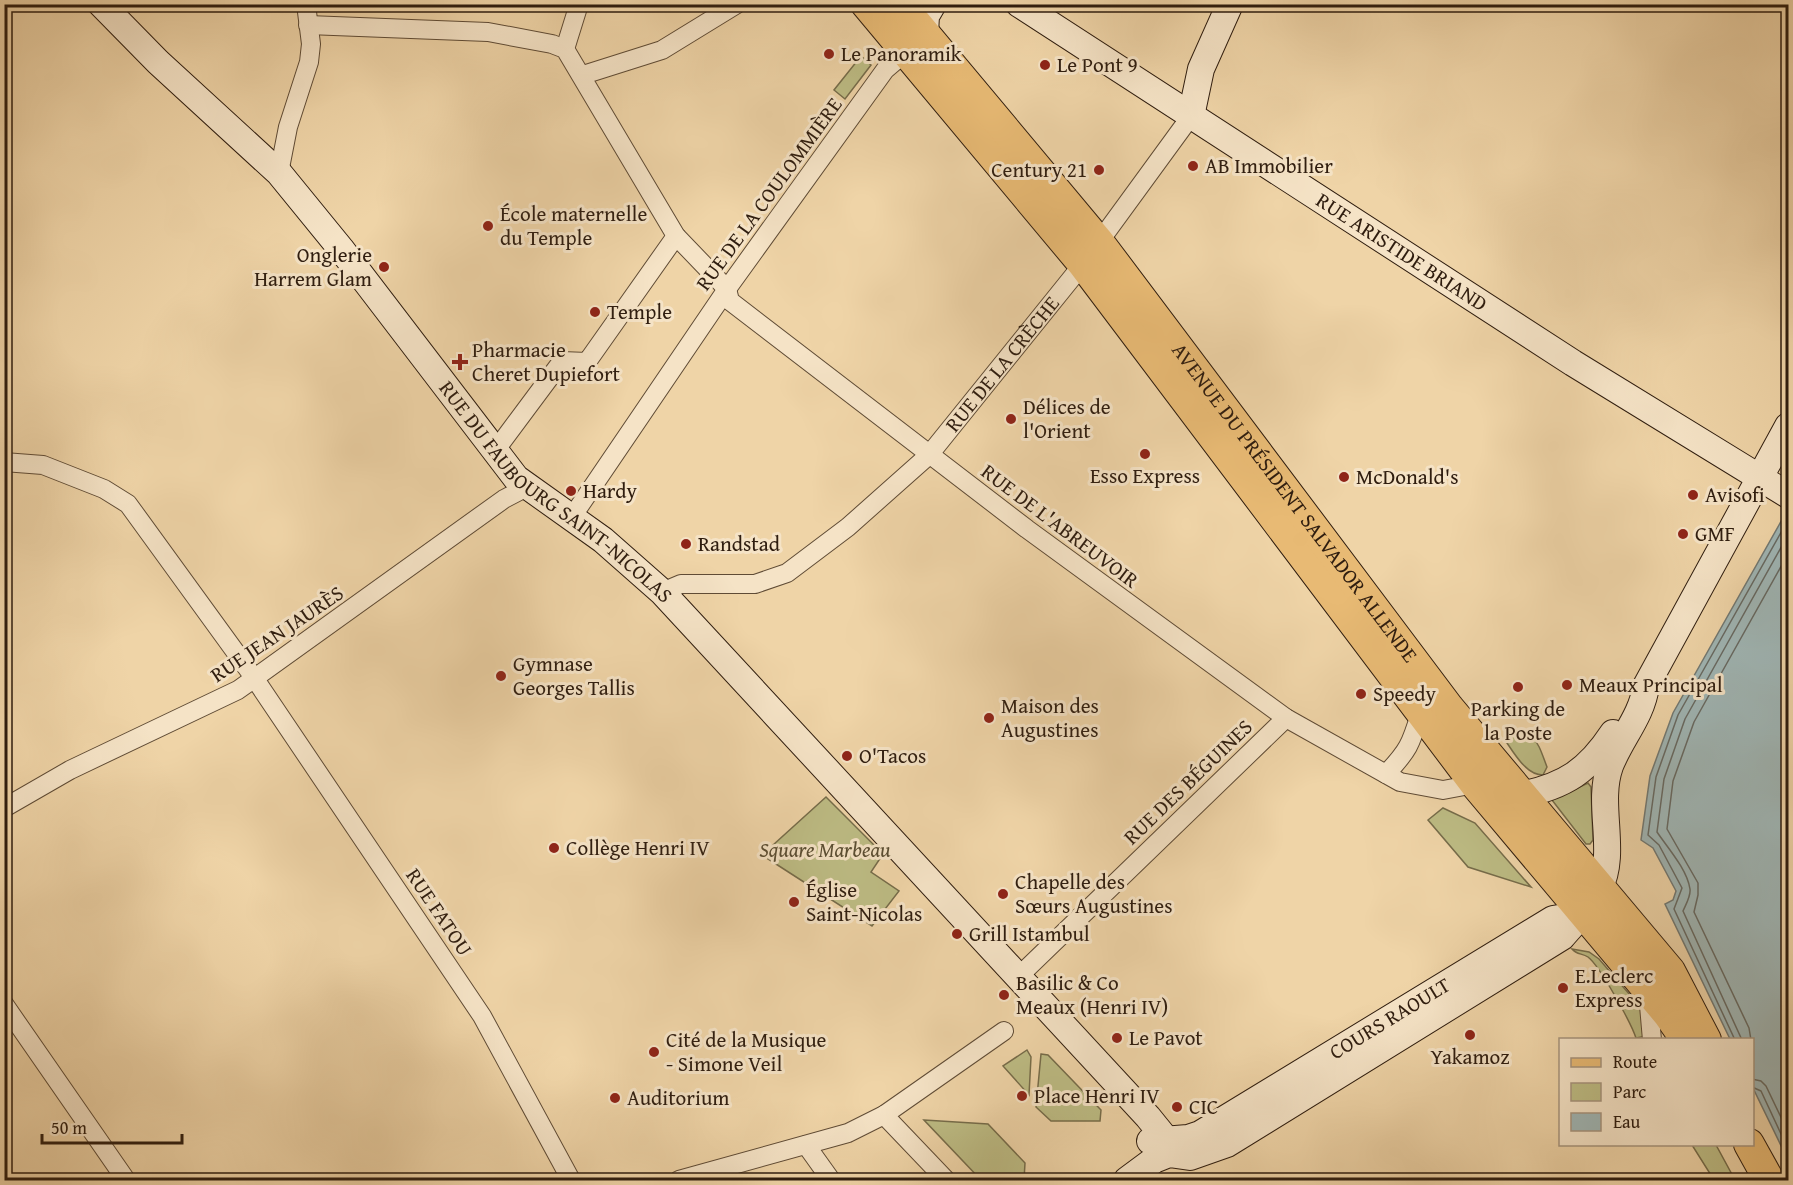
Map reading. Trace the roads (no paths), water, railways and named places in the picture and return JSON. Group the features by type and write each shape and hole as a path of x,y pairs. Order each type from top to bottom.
{"main road":[{"name":"RUE DU FAUBOURG SAINT-NICOLAS","path":"101,4 158,62 279,173 341,249 516,478 527,488 572,517 662,592 1018,976"},
{"name":"AVENUE DU PRÉSIDENT SALVADOR ALLENDE","path":"866,4 915,42 1090,252 1442,699 1670,971 1705,1038"},
{"name":"AVENUE DU PRÉSIDENT SALVADOR ALLENDE","path":"900,4 915,42"},
{"path":"915,42 933,4"},
{"name":"RUE ARISTIDE BRIAND","path":"1019,4 1533,338 1758,479 1788,495"},
{"name":"RUE DE LA CRÈCHE","path":"1191,116 1201,69 1230,4"},
{"name":"AVENUE DU PRÉSIDENT SALVADOR ALLENDE","path":"1090,252 1420,714 1474,784 1647,989 1684,1038"},
{"path":"1600,888 1606,853 1604,809 1610,767 1644,701 1646,686 1788,426"},
{"path":"1401,688 1429,707 1481,772 1521,795 1555,786 1591,764 1612,735 1634,695 1646,686"},
{"name":"COURS RAOULT","path":"1167,1146 1190,1157 1207,1142 1237,1138 1562,937 1600,888"},
{"path":"1582,913 1605,914 1661,979 1686,1001"},
{"path":"1018,976 1167,1146"},
{"path":"1109,1180 1150,1141 1167,1146"},
{"path":"1127,1180 1154,1160 1167,1146"},
{"path":"1750,1146 1769,1180"}],"street":[{"path":"279,173 288,128 309,62 311,44 306,4"},
{"path":"308,25 488,32 552,44 565,50 579,4"},
{"path":"583,75 663,50 737,4"},
{"name":"RUE DE LA COULOMMIÈRE","path":"572,517 727,288 885,70 915,42"},
{"name":"RUE DE L'ABREUVOIR","path":"565,50 583,75 676,236 727,288 730,301 929,456 1209,665 1286,718 1400,782 1443,790 1474,784"},
{"name":"RUE DE LA CRÈCHE","path":"662,592 681,584 755,584 788,573 848,527 929,456 1090,252 1191,116"},
{"path":"495,451 562,361 587,362 676,236"},
{"name":"RUE FATOU","path":"4,462 43,465 104,489 128,504 255,679 482,1016 571,1180"},
{"name":"RUE JEAN JAURÈS","path":"4,808 70,770 222,700 255,679 504,499 527,488"},
{"path":"1386,774 1404,756 1412,742 1420,714"},
{"name":"RUE DES BÉGUINES","path":"1018,976 1286,718"},
{"path":"1647,989 1652,1038"},
{"path":"4,1004 126,1180"},
{"path":"679,1180 773,1152 838,1137 888,1112 1004,1031"},
{"path":"888,1112 946,1180"},
{"path":"806,1145 831,1180"}],"water":[{"path":"1788,509 1788,1160 1754,1090 1754,1038 1730,1038 1665,904 1673,900 1676,891 1653,848 1641,840 1650,776 1673,713"}],"place":[{"name":"Le Panoramik","path":"829,54"},
{"name":"Le Pont 9","path":"1045,65"},
{"name":"AB Immobilier","path":"1193,166"},
{"name":"Century 21","path":"1099,170"},
{"name":"École maternelle du Temple","path":"488,226"},
{"name":"Onglerie Harrem Glam","path":"384,267"},
{"name":"Temple","path":"595,312"},
{"name":"Pharmacie Cheret Dupiefort","path":"460,362"},
{"name":"Délices de l'Orient","path":"1011,419"},
{"name":"Esso Express","path":"1145,454"},
{"name":"McDonald's","path":"1344,477"},
{"name":"Hardy","path":"571,491"},
{"name":"Avisofi","path":"1693,495"},
{"name":"GMF","path":"1683,534"},
{"name":"Randstad","path":"686,544"},
{"name":"Gymnase Georges Tallis","path":"501,676"},
{"name":"Meaux Principal","path":"1567,685"},
{"name":"Parking de la Poste","path":"1518,687"},
{"name":"Speedy","path":"1361,694"},
{"name":"Maison des Augustines","path":"989,718"},
{"name":"O'Tacos","path":"847,756"},
{"name":"Collège Henri IV","path":"554,848"},
{"name":"Chapelle des Sœurs Augustines","path":"1003,894"},
{"name":"Église Saint-Nicolas","path":"794,902"},
{"name":"Grill Istambul","path":"957,934"},
{"name":"E.Leclerc Express","path":"1563,988"},
{"name":"Basilic & Co Meaux (Henri IV)","path":"1004,995"},
{"name":"Yakamoz","path":"1470,1035"},
{"name":"Le Pavot","path":"1117,1038"},
{"name":"Cité de la Musique - Simone Veil","path":"654,1052"},
{"name":"Place Henri IV","path":"1022,1096"},
{"name":"Auditorium","path":"615,1098"},
{"name":"CIC","path":"1177,1107"}],"park label":[{"name":"Square Marbeau","path":"825,850"}]}
